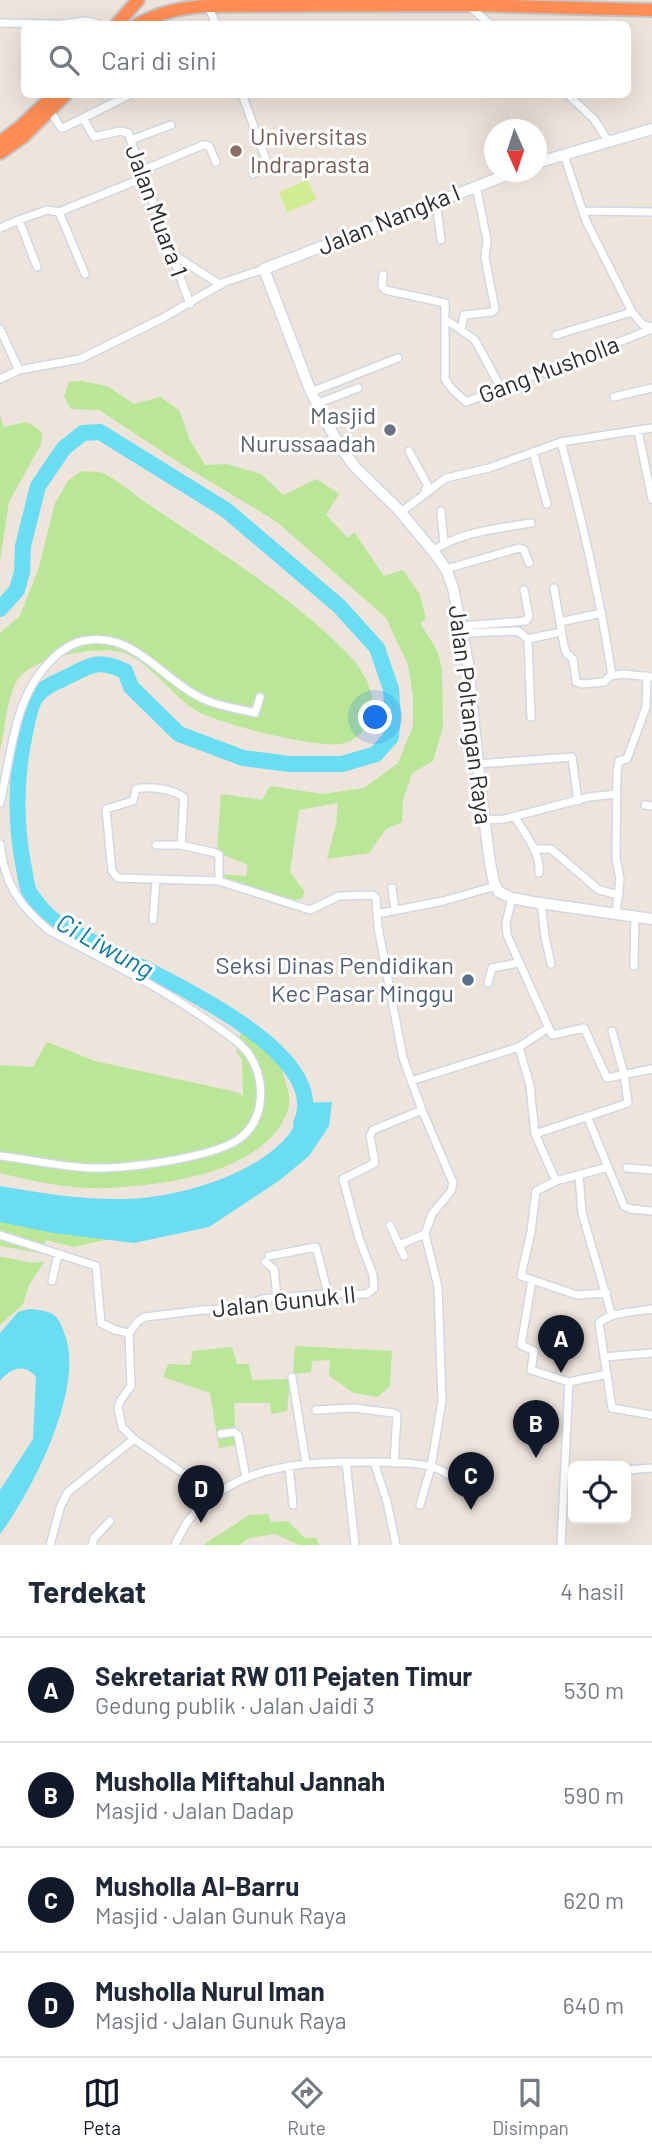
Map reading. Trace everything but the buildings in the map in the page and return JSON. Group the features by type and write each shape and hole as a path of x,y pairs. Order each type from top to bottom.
{"highway":[{"path":"125,21 138,0"},
{"path":"613,0 625,8"},
{"path":"145,21 169,10 203,3 469,5 652,10"},
{"path":"0,142 51,98"},
{"path":"0,153 23,137 62,98"}],"street":[{"path":"203,3 214,21"},
{"path":"469,5 487,21"},
{"path":"0,23 21,23"},
{"path":"51,111 62,129 123,98"},
{"path":"244,98 268,163 267,167 253,174"},
{"path":"571,98 594,119 608,141"},
{"name":"Jalan Muara 1","path":"83,118 94,137 124,130 131,140 190,304"},
{"path":"131,140 171,125"},
{"path":"547,160 652,129"},
{"path":"0,228 47,210 59,212 203,145 211,149 216,162"},
{"path":"564,155 583,211 632,312 643,325 652,328"},
{"name":"Jalan Nangka I","path":"264,269 487,182"},
{"path":"461,330 464,315 492,312 495,309 476,186"},
{"path":"436,201 441,240"},
{"path":"583,211 652,212"},
{"path":"59,212 85,274"},
{"path":"19,220 37,267"},
{"path":"171,252 219,284"},
{"path":"0,379 19,370 80,359 190,304 219,284 264,269"},
{"name":"Jalan Poltangan Raya","path":"264,269 310,392 349,460 400,511 433,551 446,569 453,587 463,630 484,820 496,886"},
{"name":"Gang Musholla","path":"383,275 382,285 385,290 443,301 445,304 445,379 466,402 652,328"},
{"path":"556,335 632,312"},
{"path":"445,319 478,344 501,388"},
{"path":"0,328 19,370"},
{"path":"310,392 398,358"},
{"path":"316,404 358,388"},
{"path":"614,397 652,388"},
{"path":"400,511 446,478 489,468 561,442 652,428"},
{"path":"638,431 652,499"},
{"path":"561,442 580,510 594,586 602,613 612,676"},
{"path":"400,511 428,486 409,451"},
{"path":"533,452 547,504"},
{"path":"441,511 444,544"},
{"path":"433,551 471,533 531,523"},
{"path":"446,569 519,548 524,550 529,563"},
{"path":"554,588 561,632 567,654 572,659 576,682 604,682 612,676 624,674 649,676 646,707 626,760 619,761 616,858 620,895 616,914"},
{"path":"463,630 526,621 529,616 524,590"},
{"path":"560,622 602,613"},
{"path":"463,630 517,631 528,639 561,632"},
{"path":"0,803 16,726 32,682 47,662 75,642 94,638 112,640 133,650 209,702 255,713 260,697"},
{"path":"528,639 531,717"},
{"path":"478,764 572,757 578,801"},
{"path":"181,845 184,798 180,794 152,788 136,789 133,800 106,809 115,875 118,878 219,881 310,910 339,896 373,895 376,898 399,1038 411,1081 453,1183 452,1191 432,1214 425,1234 438,1287 442,1401 431,1466 420,1505"},
{"path":"484,820 515,817 599,795 617,794"},
{"path":"515,817 534,849 540,865 539,873"},
{"path":"0,844 16,898 34,918 50,931 164,992 234,1039 249,1055 257,1069 261,1092 257,1116 246,1134 215,1149 147,1163 105,1168 0,1156"},
{"path":"156,845 181,845 217,854 219,881"},
{"path":"534,849 551,849 599,890 620,895"},
{"path":"153,920 156,880"},
{"path":"377,914 496,886 499,892 512,898 652,920"},
{"path":"392,888 395,911"},
{"path":"512,898 506,930 550,1032"},
{"path":"541,903 551,964"},
{"path":"634,966 635,916"},
{"path":"488,983 492,968 519,963"},
{"path":"411,1081 519,1047 550,1032 584,1028 605,1077 610,1079 652,1069"},
{"path":"535,1135 628,1103 624,1074 612,1031"},
{"path":"519,1047 530,1086 535,1135 556,1181"},
{"name":"Jalan Gunuk II","path":"130,1333 138,1321 145,1317 235,1309 262,1299 368,1294 374,1288 373,1275 359,1238 343,1179 375,1163 370,1136 373,1130 422,1110"},
{"path":"587,1116 624,1206 652,1211"},
{"path":"607,1293 577,1295 523,1277 521,1273 531,1232 534,1197 538,1189 556,1181 608,1167"},
{"path":"627,1168 652,1170"},
{"path":"579,1175 582,1213 612,1316"},
{"path":"390,1225 404,1256"},
{"path":"399,1245 425,1234"},
{"path":"0,1235 96,1266 101,1323 130,1333 131,1386 118,1408 122,1427 134,1439 216,1496"},
{"path":"277,1298 274,1269 267,1259 316,1247 328,1294"},
{"path":"52,1281 58,1254"},
{"path":"532,1280 520,1343 534,1351 531,1370 569,1382 607,1374"},
{"path":"652,1308 612,1316 599,1323 612,1408 652,1415"},
{"path":"604,1357 652,1353"},
{"path":"292,1377 306,1463"},
{"path":"569,1382 569,1461"},
{"path":"316,1410 354,1408 397,1415 394,1463"},
{"path":"221,1434 233,1432 238,1435 246,1478"},
{"path":"50,1545 61,1505 68,1492 134,1439"},
{"path":"346,1462 355,1545"},
{"path":"175,1545 188,1520 216,1496 246,1478 289,1466 306,1463 374,1462 431,1466 455,1477 463,1488"},
{"path":"374,1462 387,1502 396,1545"},
{"path":"289,1466 293,1505"},
{"path":"631,1470 652,1468"},
{"path":"561,1545 568,1481"},
{"path":"92,1545 94,1538 110,1521"}],"green space":[{"path":"308,180 316,200 287,212 279,192"},
{"path":"81,381 107,386 134,404 160,397 179,410 190,440 205,465 227,464 261,474 283,495 317,479 339,494 326,515 348,538 354,532 384,576 403,570 420,595 426,619 420,623 438,652 442,670 443,727 433,761 412,773 403,800 402,822 386,829 369,853 327,859 338,803 299,810 290,872 304,891 303,898 292,901 220,880 220,874 246,876 248,865 217,852 221,794 262,800 270,786 323,794 364,788 398,763 413,726 413,696 408,665 386,618 277,522 99,410 71,409 64,396 69,382"},
{"path":"0,414 3,427 27,422 42,432 41,444 9,502 0,561"},
{"path":"81,471 101,472 114,479 252,574 324,631 352,658 371,691 372,709 368,723 362,731 345,743 328,744 288,738 220,721 192,708 136,659 116,651 102,650 69,654 26,671 18,679 11,696 0,751 0,633 20,616 39,567 55,503 68,481"},
{"path":"241,1032 279,1062 289,1097 287,1111 280,1126 248,1156 203,1174 179,1180 110,1188 55,1185 0,1173 0,1065 33,1067 47,1042 95,1061 236,1092 243,1096 242,1060 236,1051"},
{"path":"0,1216 127,1235 74,1247 46,1240 40,1253 0,1246"},
{"path":"0,1257 28,1262 45,1261 29,1285 23,1304 0,1325"},
{"path":"295,1346 392,1351 390,1386 378,1397 354,1393 329,1376 330,1360 312,1361 311,1372 293,1374"},
{"path":"232,1347 237,1364 249,1364 252,1380 290,1379 287,1411 271,1414 270,1403 234,1403 236,1445 219,1448 210,1393 163,1377 168,1364 190,1365 193,1351"},
{"path":"268,1514 271,1522 288,1521 305,1538 316,1538 319,1545 299,1545 275,1534 249,1538 239,1545 203,1545 249,1515"}],"water":[{"path":"332,1102 329,1126 309,1156 280,1180 209,1227 134,1243 53,1233 0,1222 0,1186 77,1197 124,1199 167,1194 214,1182 236,1173 275,1148 292,1130 301,1103"},
{"path":"29,1309 49,1313 60,1322 69,1357 68,1382 62,1410 40,1466 0,1534 0,1490 33,1439 36,1377 27,1370 18,1369 0,1381 0,1333 18,1312"}],"waterway":[{"name":"Ci Liwung","path":"0,609 17,590 22,572 23,546 38,486 64,448 83,433 100,432 226,510 339,606 377,648 391,689 391,737 376,754 342,764 289,764 243,758 179,734 131,687 125,671 103,664 86,668 43,689 30,710 22,750 17,801 19,835 27,886 35,901 52,919 210,1004 253,1032 286,1061 304,1092 301,1124"}],"place":[{"name":"Universitas Indraprasta","path":"236,151"},
{"name":"Masjid Nurussaadah","path":"390,430"},
{"name":"Seksi Dinas Pendidikan Kec Pasar Minggu","path":"468,980"},
{"name":"Sekretariat RW 011 Pejaten Timur","path":"561,1373"},
{"name":"Musholla Miftahul Jannah","path":"536,1458"},
{"name":"Musholla Al-Barru","path":"471,1510"},
{"name":"Musholla Nurul Iman","path":"201,1523"}]}
